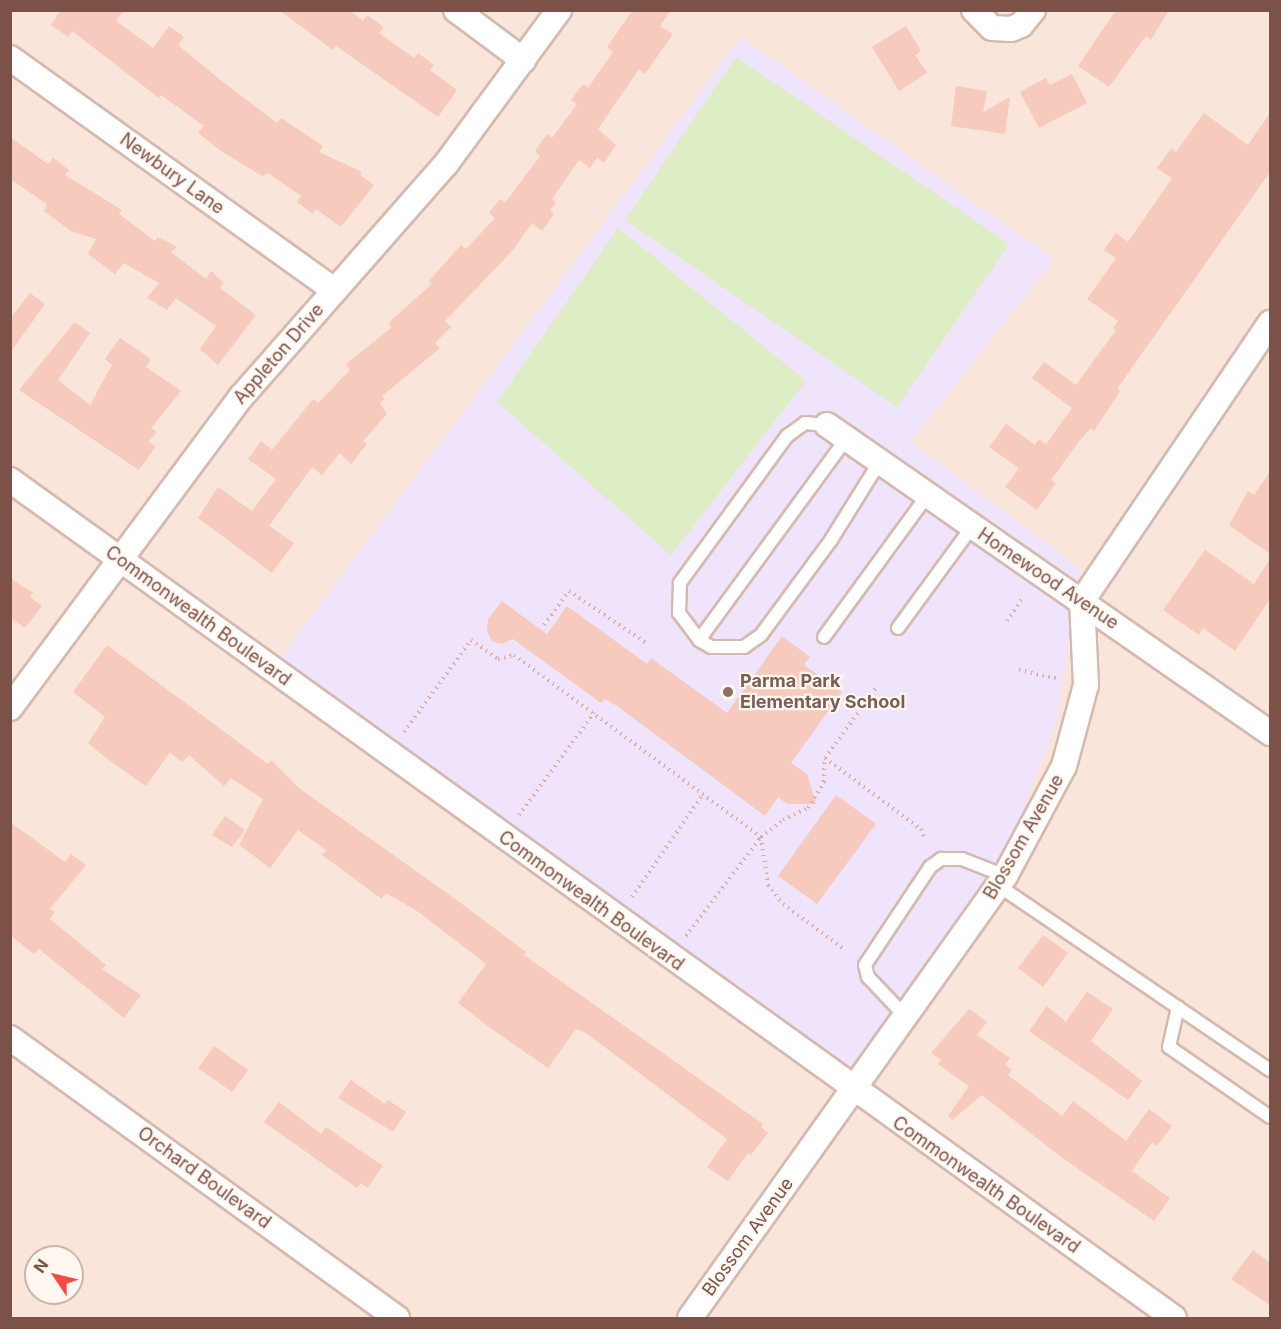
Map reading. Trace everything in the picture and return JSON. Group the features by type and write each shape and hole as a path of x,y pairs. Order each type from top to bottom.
{"street":[{"path":"456,10 523,60"},
{"name":"Appleton Drive","path":"10,708 119,558 242,396 446,164 559,10"},
{"path":"974,10 992,28 1011,29 1021,25 1033,10"},
{"name":"Newbury Lane","path":"10,58 334,290"},
{"path":"1082,601 1270,322"},
{"name":"Homewood Avenue","path":"827,425 926,497 1082,601 1270,733"},
{"name":"Commonwealth Boulevard","path":"10,480 854,1091 1174,1318"},
{"name":"Blossom Avenue","path":"690,1318 1002,881 1064,766 1086,685 1082,601"},
{"name":"Orchard Boulevard","path":"10,1038 397,1318"}],"lane":[{"path":"827,425 805,423 787,436 680,583 679,613 699,640 711,647 744,647 761,635 831,540 879,463"},
{"path":"699,640 846,439"},
{"path":"824,637 926,497"},
{"path":"898,628 972,527"},
{"path":"906,1017 868,977 865,965 930,867 941,859 962,859 1002,881 1270,1070"},
{"path":"1178,1007 1169,1047 1270,1117"}],"path":[{"path":"544,625 569,591 646,643"},
{"path":"1007,621 1024,596"},
{"path":"404,732 471,640 498,659 514,655 761,837 768,885 783,904 844,949"},
{"path":"1019,670 1057,679"},
{"path":"686,936 761,837 783,820 808,808 824,782 825,758 878,685"},
{"path":"519,815 594,713"},
{"path":"825,758 921,829 925,840"},
{"path":"632,897 703,794"}],"shaded area":[{"path":"10,11 1270,11 1270,1318 11,1318"},
{"path":"741,37 1054,259 910,442 1081,569 1056,724 1007,851 870,1047 849,1066 280,659"}],"green space":[{"path":"736,57 1009,244 897,407 625,220"},
{"path":"618,228 806,381 671,555 497,402"}],"building":[{"path":"61,10 124,10 116,21 153,48 169,26 184,37 178,45 219,79 277,123 281,118 323,146 319,152 362,172 360,175 374,185 341,227 316,209 313,214 297,202 301,196 268,173 262,176 221,151 198,133 204,126 161,95 159,98 72,31 68,37 51,25"},
{"path":"279,10 349,10 363,21 367,15 384,27 379,33 414,58 418,53 434,65 430,70 457,90 438,117 336,46 333,50"},
{"path":"633,10 671,10 660,26 673,34 645,74 639,69 598,129 616,145 604,163 597,158 590,168 579,160 552,199 556,202 550,210 554,214 542,231 532,223 513,250 445,321 451,327 435,343 440,348 382,396 384,399 380,403 387,414 363,441 367,444 351,464 340,453 322,475 312,467 269,526 294,543 272,573 198,518 218,487 252,511 276,479 248,459 261,441 272,450 313,399 318,403 350,370 346,364 391,328 389,322 432,284 429,281 461,245 466,249 495,218 489,213 500,199 505,203 540,156 535,151 547,134 552,138 577,104 571,100 583,84 588,88 613,52 607,47"},
{"path":"1116,10 1169,10 1151,40 1146,36 1109,87 1078,66"},
{"path":"906,26 921,51 915,55 927,73 899,91 872,47"},
{"path":"1072,74 1087,103 1039,128 1020,92 1046,78 1050,85"},
{"path":"956,86 987,91 983,112 1010,97 1005,134 951,126"},
{"path":"1204,113 1248,145 1270,113 1270,172 1117,389 1120,391 1094,431 1091,428 1079,441 1051,480 1056,483 1037,510 1005,487 1019,468 989,447 1006,424 1035,445 1039,439 1046,444 1072,408 1032,378 1044,362 1076,385 1116,330 1113,328 1118,321 1087,299 1116,258 1104,250 1116,233 1128,242 1172,178 1157,168 1171,148 1176,152"},
{"path":"10,137 48,164 53,158 69,170 65,175 122,210 119,214 155,241 158,237 177,247 171,252 206,279 211,271 224,283 220,288 256,315 218,365 200,349 216,326 176,298 167,310 147,298 159,283 124,263 115,274 88,254 96,239 71,231 44,211 47,204 10,179"},
{"path":"30,293 45,304 10,353 10,319"},
{"path":"75,322 90,333 58,380 90,405 112,365 105,359 120,338 151,359 146,367 181,391 151,428 157,432 148,442 156,446 139,470 19,390"},
{"path":"1270,472 1270,554 1229,525 1248,491 1254,495"},
{"path":"1205,550 1254,584 1270,559 1270,599 1235,651 1203,628 1199,635 1163,610"},
{"path":"10,578 33,593 30,597 42,606 25,628 10,617"},
{"path":"502,601 547,634 567,606 647,664 651,658 727,713 782,636 810,657 804,665 842,692 791,763 807,774 816,804 787,804 778,797 765,816 617,706 605,699 601,703 513,639 502,644 492,641 487,631 488,619"},
{"path":"107,645 268,764 271,760 300,789 454,898 526,952 524,955 763,1124 761,1127 768,1133 751,1155 748,1153 728,1181 707,1167 727,1139 586,1033 576,1029 548,1068 458,1003 486,964 420,913 386,893 382,899 322,855 326,850 298,830 270,868 239,845 263,799 231,778 224,786 189,755 182,762 170,752 146,786 106,758 88,743 105,717 73,692"},
{"path":"836,795 876,824 817,904 778,876"},
{"path":"225,816 245,830 232,847 212,835"},
{"path":"10,822 65,862 71,854 86,865 50,909 55,912 50,919 106,965 102,969 141,995 124,1018 39,949 34,954 10,935"},
{"path":"1043,935 1068,953 1043,987 1018,968"},
{"path":"1087,992 1113,1009 1091,1041 1142,1081 1128,1100 1029,1031 1047,1006 1066,1022"},
{"path":"969,1009 987,1022 977,1035 1010,1058 1005,1065 1012,1070 1008,1075 1062,1116 1073,1101 1126,1141 1149,1109 1172,1126 1157,1146 1152,1142 1132,1171 1170,1198 1154,1221 1061,1157 982,1095 952,1120 948,1116 969,1086 938,1064 941,1060 931,1053"},
{"path":"214,1046 248,1070 232,1092 198,1068"},
{"path":"351,1080 385,1104 388,1100 406,1112 393,1132 338,1098"},
{"path":"279,1102 321,1134 326,1127 383,1166 367,1188 361,1183 357,1188 264,1122"},
{"path":"1253,1250 1270,1263 1270,1305 1231,1279"}],"place":[{"name":"Parma Park Elementary School","path":"728,692"}]}
